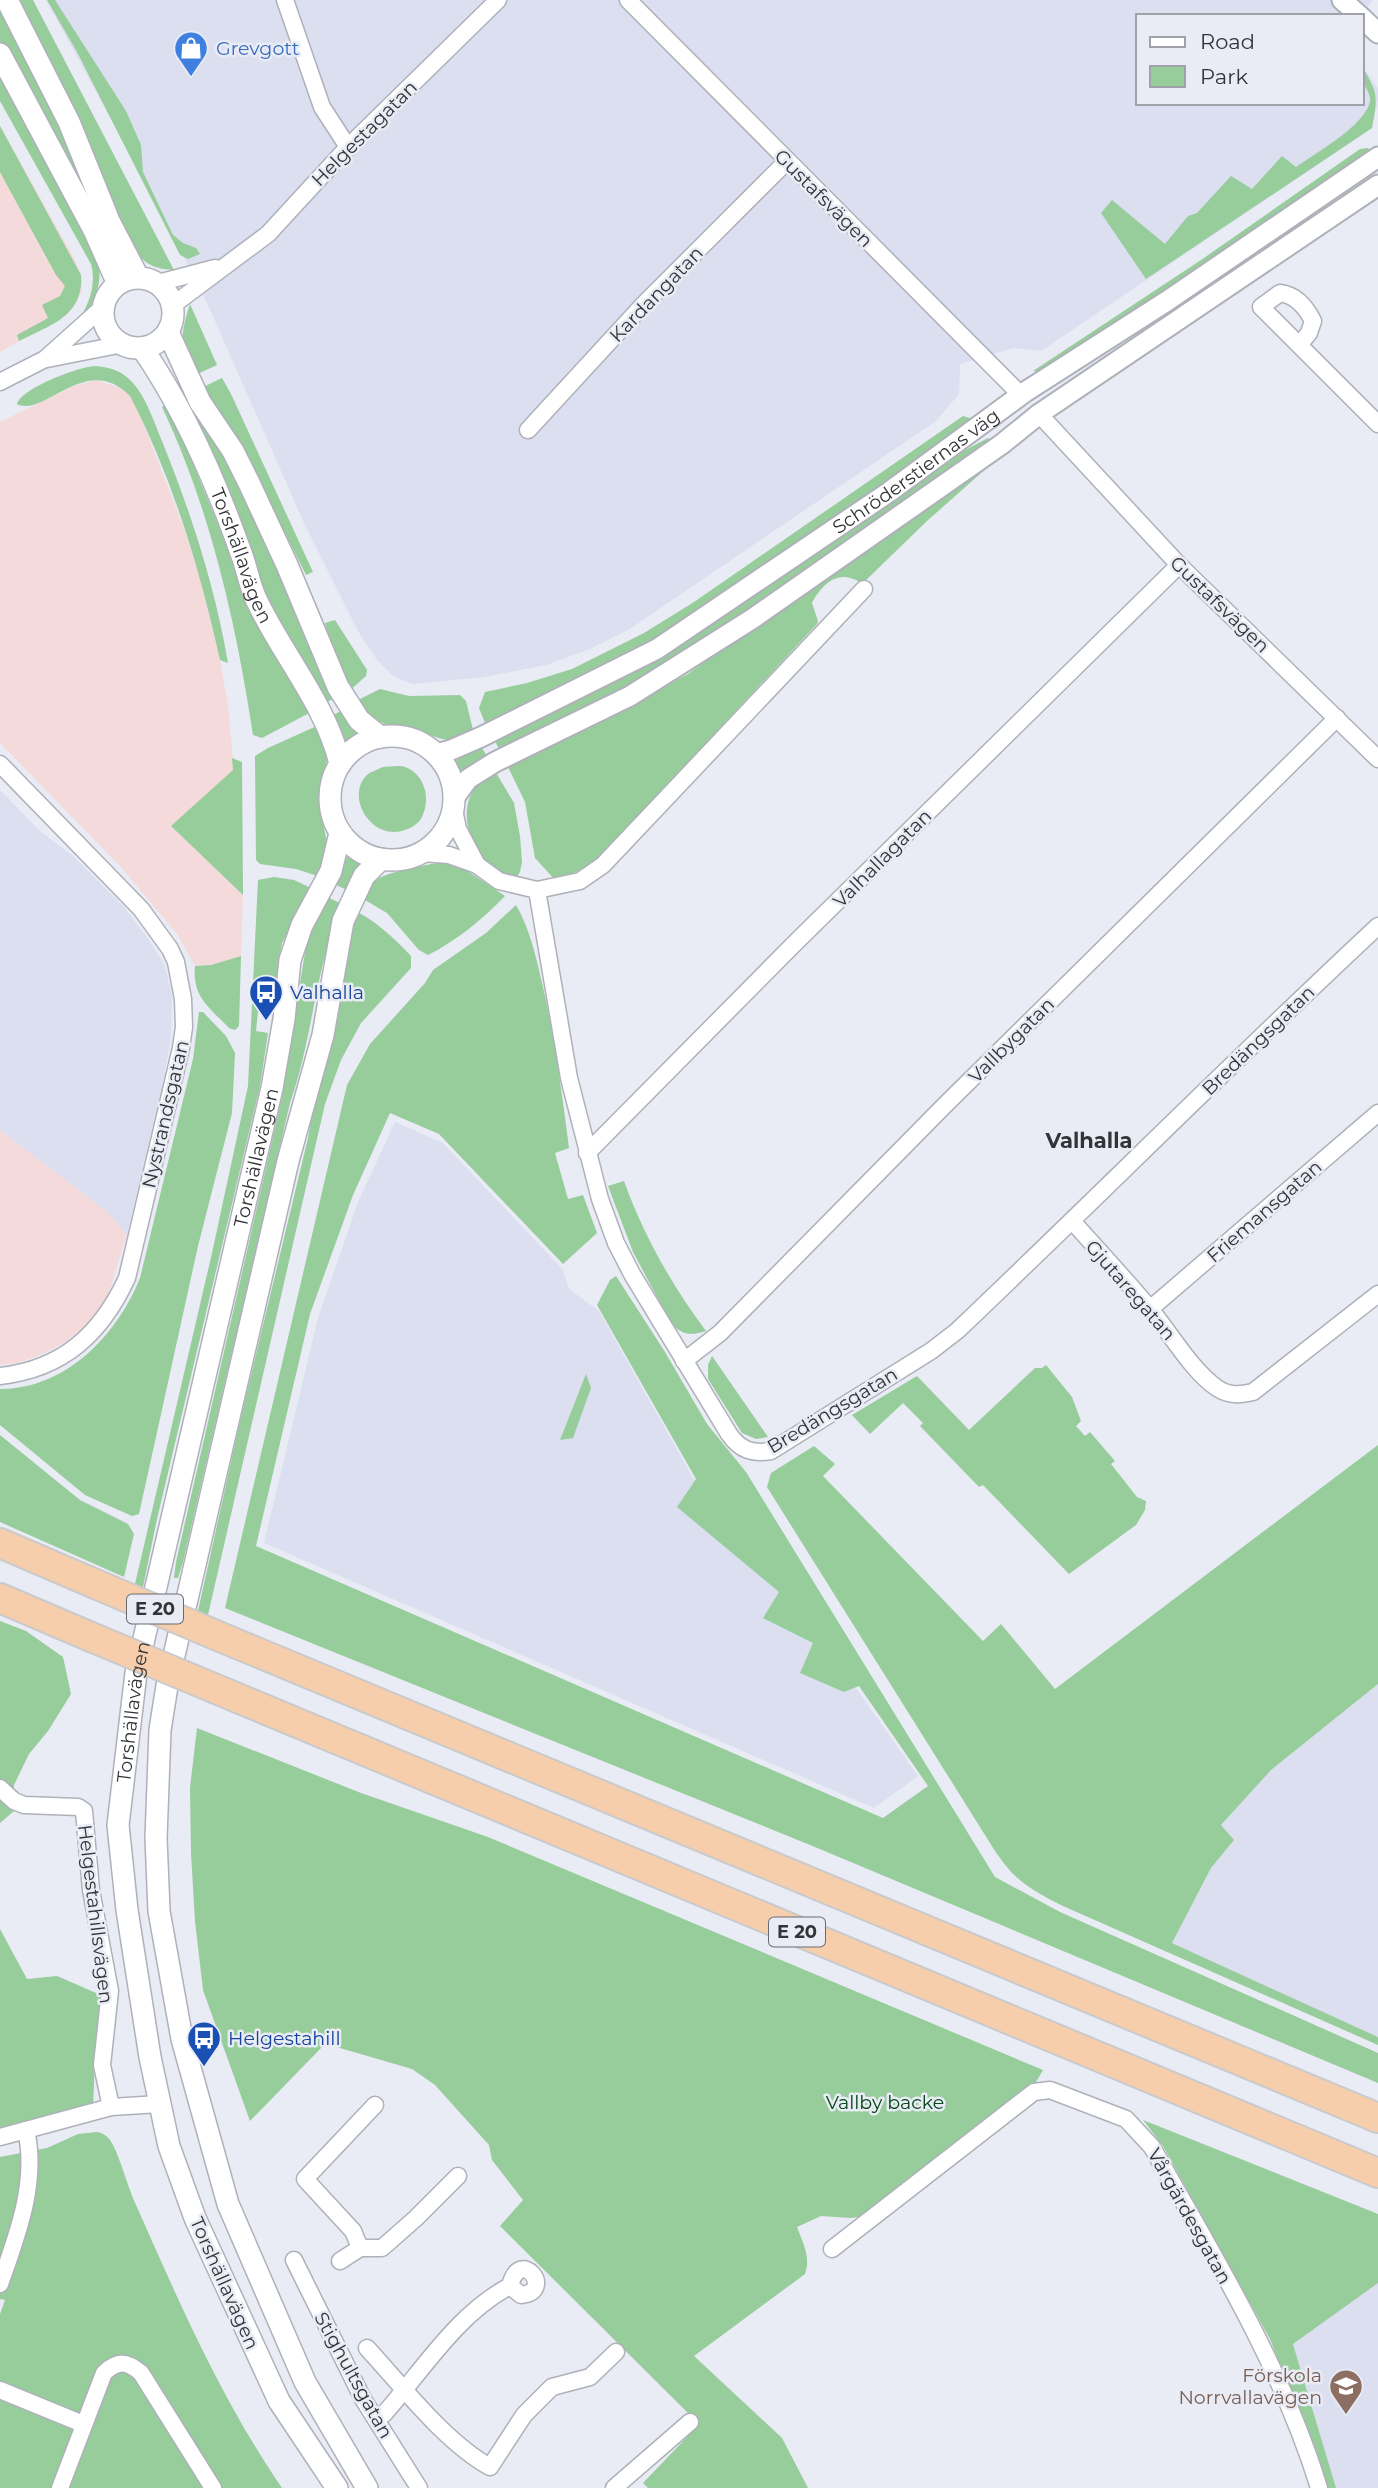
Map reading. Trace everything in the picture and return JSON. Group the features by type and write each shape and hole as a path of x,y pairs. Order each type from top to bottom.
{"highway":[{"name":"E 20","path":"0,1543 1378,2118"},
{"name":"E 20","path":"0,1598 1378,2173"}],"main road":[{"path":"7,0 69,122 109,220 138,281"},
{"path":"0,54 94,230 138,281 169,295 173,305 173,318 168,332 155,344 132,346 107,330 103,307 108,295 138,281"},
{"name":"Torshällavägen","path":"168,332 200,402 233,451 249,483 338,687 359,720 380,737"},
{"name":"Torshällavägen","path":"132,346 157,370 200,451 242,555 254,596 277,642 322,717 336,745 340,764"},
{"path":"392,735 416,740 436,754 450,774 454,803 445,832 437,842 422,853 405,859 381,859 358,850 340,833 330,798 331,786 340,764 357,746 392,735"},
{"name":"Torshällavägen","path":"337,2488 279,2401 195,2218 169,2146 159,2104 127,1910 118,1825 136,1674 272,1088 284,1019 290,960 302,925 331,871 337,855 340,833"},
{"name":"Torshällavägen","path":"367,2488 305,2382 228,2204 182,2039 159,1911 156,1838 160,1730 170,1673 288,1160 323,1035 343,921 364,876 381,859"},
{"path":"159,2104 196,2092"}],"street":[{"path":"285,0 322,107 348,147"},
{"name":"Helgestagatan","path":"173,305 268,234 348,147 498,0"},
{"name":"Gustafsvägen","path":"628,0 1021,395"},
{"path":"1342,0 1360,14"},
{"path":"1370,22 1378,46"},
{"name":"Schröderstiernas väg","path":"436,754 481,737 657,649 889,492 1021,395 1167,301 1378,157"},
{"name":"Kardangatan","path":"528,430 644,304 787,161"},
{"name":"Schröderstiernas väg","path":"454,803 468,779 495,762 629,696 752,619 1002,444 1039,414 1378,185"},
{"name":"Helgestagatan","path":"138,281 228,264"},
{"path":"45,359 103,307"},
{"path":"1299,345 1378,424"},
{"path":"0,382 45,359 102,346 132,346"},
{"path":"1021,395 1039,414"},
{"name":"Gustafsvägen","path":"1039,414 1179,565 1378,759"},
{"name":"Valhallagatan","path":"587,1153 793,944 1179,565"},
{"path":"422,853 449,855 477,865 499,881 537,890 580,881 603,865 864,589"},
{"name":"Vallbygatan","path":"684,1361 720,1333 950,1100 1337,718"},
{"name":"Nystrandsgatan","path":"0,764 141,909 170,949 181,983 184,1027 130,1266 118,1298 93,1333 77,1347 40,1367 0,1376"},
{"path":"454,803 458,829 477,865"},
{"name":"Bredängsgatan","path":"537,890 569,1078 600,1199 616,1243 684,1361 736,1444 753,1452 771,1451 931,1351 957,1331 1378,926"},
{"name":"Friemansgatan","path":"1150,1309 1378,1113"},
{"name":"Gjutaregatan","path":"1073,1222 1150,1309 1206,1379 1219,1390 1240,1395 1253,1392 1378,1294"},
{"name":"Helgestahillsvägen","path":"0,1788 18,1804 78,1807 84,1811 91,1890 110,1991 102,2065 111,2107"},
{"name":"Vårgärdesgatan","path":"832,2249 1034,2092 1050,2090 1126,2119 1152,2147 1264,2350 1310,2457 1319,2488"},
{"path":"0,2137 111,2107 159,2104"},
{"path":"360,2248 353,2231 304,2179 375,2105"},
{"path":"0,2284 16,2238 30,2171 26,2130"},
{"path":"340,2261 360,2248 382,2248 458,2176"},
{"name":"Stighultsgatan","path":"294,2260 363,2399 419,2488"},
{"path":"384,2414 449,2336 494,2295 510,2286"},
{"path":"367,2348 444,2431 475,2459 489,2467 524,2415 552,2387 590,2377 616,2352"},
{"path":"60,2488 104,2373 112,2365 121,2362 131,2365 141,2374 213,2488"},
{"path":"0,2390 83,2424"},
{"path":"614,2488 690,2422"}],"shaded area":[{"path":"46,0 1373,0 1362,14 1136,14 1136,105 1364,105 1364,69 1378,88 1372,128 1041,351 1013,348 960,364 959,394 936,421 628,630 590,649 546,665 484,677 412,684 393,676 377,660 358,631 303,521 208,305 160,209"},
{"path":"0,126 74,258 81,275 82,291 68,314 0,352"},
{"path":"96,380 121,388 130,396 141,418 183,526 199,576 220,660 228,706 234,770 171,826 243,895 241,956 211,965 195,966 178,935 120,866 0,743 0,422 74,386"},
{"path":"0,790 41,832 73,856 124,907 165,966 172,996 171,1036 163,1082 127,1234 106,1211 0,1130"},
{"path":"395,1122 443,1143 563,1270 569,1289 599,1311 693,1478 834,1657 918,1776 874,1808 264,1543 318,1318 358,1202"},
{"path":"0,1130 106,1211 127,1234 108,1295 91,1321 68,1340 47,1352 18,1363 0,1365"},
{"path":"1378,1684 1378,2037 1172,1943 1211,1868 1234,1840 1221,1825 1271,1770"},
{"name":"Förskola Norrvallavägen","path":"1378,2283 1378,2488 1336,2488 1293,2343"}],"green space":[{"path":"14,0 33,0 174,270 150,265 140,257 127,236"},
{"path":"47,0 55,0 126,111 141,145 143,172 173,235 196,248 200,254 188,259 180,255 77,52"},
{"path":"0,8 50,100 109,239 0,43"},
{"path":"1364,70 1375,95 1372,128 1146,279 1101,213 1112,200 1165,244 1188,216 1197,213 1231,176 1252,189 1282,156 1296,167 1327,147 1359,120 1370,102 1364,84"},
{"path":"0,79 98,253 100,274 97,292 89,309 76,325 90,296 93,280 91,264 0,101"},
{"path":"0,126 81,275 81,289 71,310 53,324 19,341 17,335 48,318 42,305 60,296 65,286 56,275 0,172"},
{"path":"1368,148 1372,153 1042,372 1033,371 1201,260 1360,149"},
{"path":"190,304 217,365 193,376 183,340"},
{"path":"95,366 105,367 125,376 135,385 148,408 173,468 201,550 228,663 220,660 184,525 130,396 114,384 98,380 82,382 28,406 17,404 39,385 64,374"},
{"path":"222,378 313,572 306,575 268,499 199,389"},
{"path":"189,393 265,528 336,697 324,704 280,628 179,397"},
{"path":"168,403 256,617 313,711 262,738 253,735 239,651 220,568 195,486 162,407"},
{"path":"963,416 977,420 665,633 533,700 487,728 479,708 485,692 572,669 644,633 694,602"},
{"path":"988,438 991,442 655,674 500,751 494,739 950,458"},
{"path":"998,458 862,584 854,579 840,577 822,589 812,603 817,624 595,862 557,882 535,858 525,802 506,763 688,674"},
{"path":"335,620 367,670 366,676 349,691 333,656 325,623"},
{"path":"380,689 409,696 460,695 466,701 474,734 454,741 405,727 387,725 373,719 356,701"},
{"path":"343,710 357,735 346,742 331,716"},
{"path":"319,725 328,754 319,804 328,847 321,877 296,869 260,864 256,860 255,756"},
{"path":"481,746 488,758 463,774 455,761"},
{"path":"232,758 242,762 243,895 171,826 233,770"},
{"path":"403,766 412,770 422,781 426,795 425,810 417,823 408,829 393,832 381,829 372,823 360,804 361,783 368,774 383,767"},
{"path":"495,771 514,803 520,836 522,862 520,872 513,883 482,858 467,825 467,806 474,790"},
{"path":"348,855 361,867 349,891 332,883"},
{"path":"447,862 469,872 505,896 469,929 428,955 419,950 387,913 360,897 381,877 410,868"},
{"path":"274,877 294,880 313,889 282,943 274,991 265,990 263,1011 258,1011 256,1031 268,1033 260,1086 143,1587 135,1584 248,1086 258,880"},
{"path":"325,896 342,904 326,953 183,1562 178,1578 174,1578 281,1102 306,946"},
{"path":"516,905 526,925 535,955 558,1067 569,1148 555,1153 568,1199 583,1195 597,1233 563,1264 439,1134 390,1113 353,1195 310,1314 256,1546 883,1818 928,1786 859,1686 844,1692 800,1673 813,1643 763,1618 779,1592 677,1507 696,1479 597,1305 610,1280 616,1276 707,1424 746,1472 995,1877 1060,1912 1378,2053 1378,2083 815,1847 225,1608 347,1085 370,1044 425,983 433,970 486,933"},
{"path":"354,910 391,936 411,956 411,968 361,1023 341,1060 325,1104 208,1615 198,1611 308,1138"},
{"path":"241,956 239,1026 235,1030 229,1028 203,1001 196,986 195,966 211,965"},
{"path":"199,1012 203,1012 226,1036 235,1053 232,1113 198,1246 139,1514 132,1516 85,1495 0,1425 0,1389 24,1387 67,1369 103,1338 130,1299 140,1278 193,1059"},
{"path":"624,1181 659,1259 706,1331 687,1333 671,1323 633,1252 608,1186"},
{"path":"712,1356 768,1437 756,1439 742,1433 708,1379 708,1365"},
{"path":"1046,1365 1072,1397 1081,1421 1076,1426 1085,1436 1090,1432 1115,1461 1111,1464 1137,1497 1146,1501 1145,1510 1136,1525 1069,1574 983,1485 979,1487 920,1426 923,1423 903,1403 870,1434 852,1415 917,1376 969,1430 1035,1368"},
{"path":"586,1374 591,1388 573,1438 560,1440"},
{"path":"0,1435 80,1500 128,1524 134,1534 124,1577 0,1522"},
{"path":"1378,1445 1378,1684 1271,1770 1221,1825 1234,1840 1211,1868 1172,1943 1378,2037 1378,2045 1063,1906 1017,1878 995,1851 767,1487 771,1473 814,1446 835,1464 823,1476 983,1641 1001,1624 1055,1689"},
{"path":"0,1621 26,1631 63,1657 71,1694 48,1731 29,1754 14,1785 14,1811 0,1823"},
{"name":"Vallby backe","path":"197,1728 361,1793 488,1837 1043,2070 1036,2082 865,2216 821,2216 797,2227 807,2256 805,2274 694,2356 782,2438 808,2488 648,2488 643,2483 688,2436 692,2417 500,2226 523,2200 492,2160 489,2145 435,2085 412,2069 333,2046 322,2047 250,2121 203,1990 191,1853 190,1788"},
{"path":"0,1929 27,1979 57,1976 103,1996 96,2036 93,2106 0,2130"},
{"path":"1143,2120 1378,2214 1378,2283 1293,2344 1336,2488 1327,2488 1270,2339 1163,2146"},
{"path":"97,2132 110,2140 136,2205 202,2350 240,2420 282,2488 0,2488 0,2314 5,2300 0,2299 0,2157 47,2148 78,2134"}],"place":[{"name":"Grevgott","path":"191,78"},
{"name":"Valhalla","path":"266,1022"},
{"name":"Helgestahill","path":"204,2068"},
{"name":"Förskola Norrvallavägen","path":"1346,2416"}],"district":[{"name":"Valhalla","path":"1089,1141"}]}
